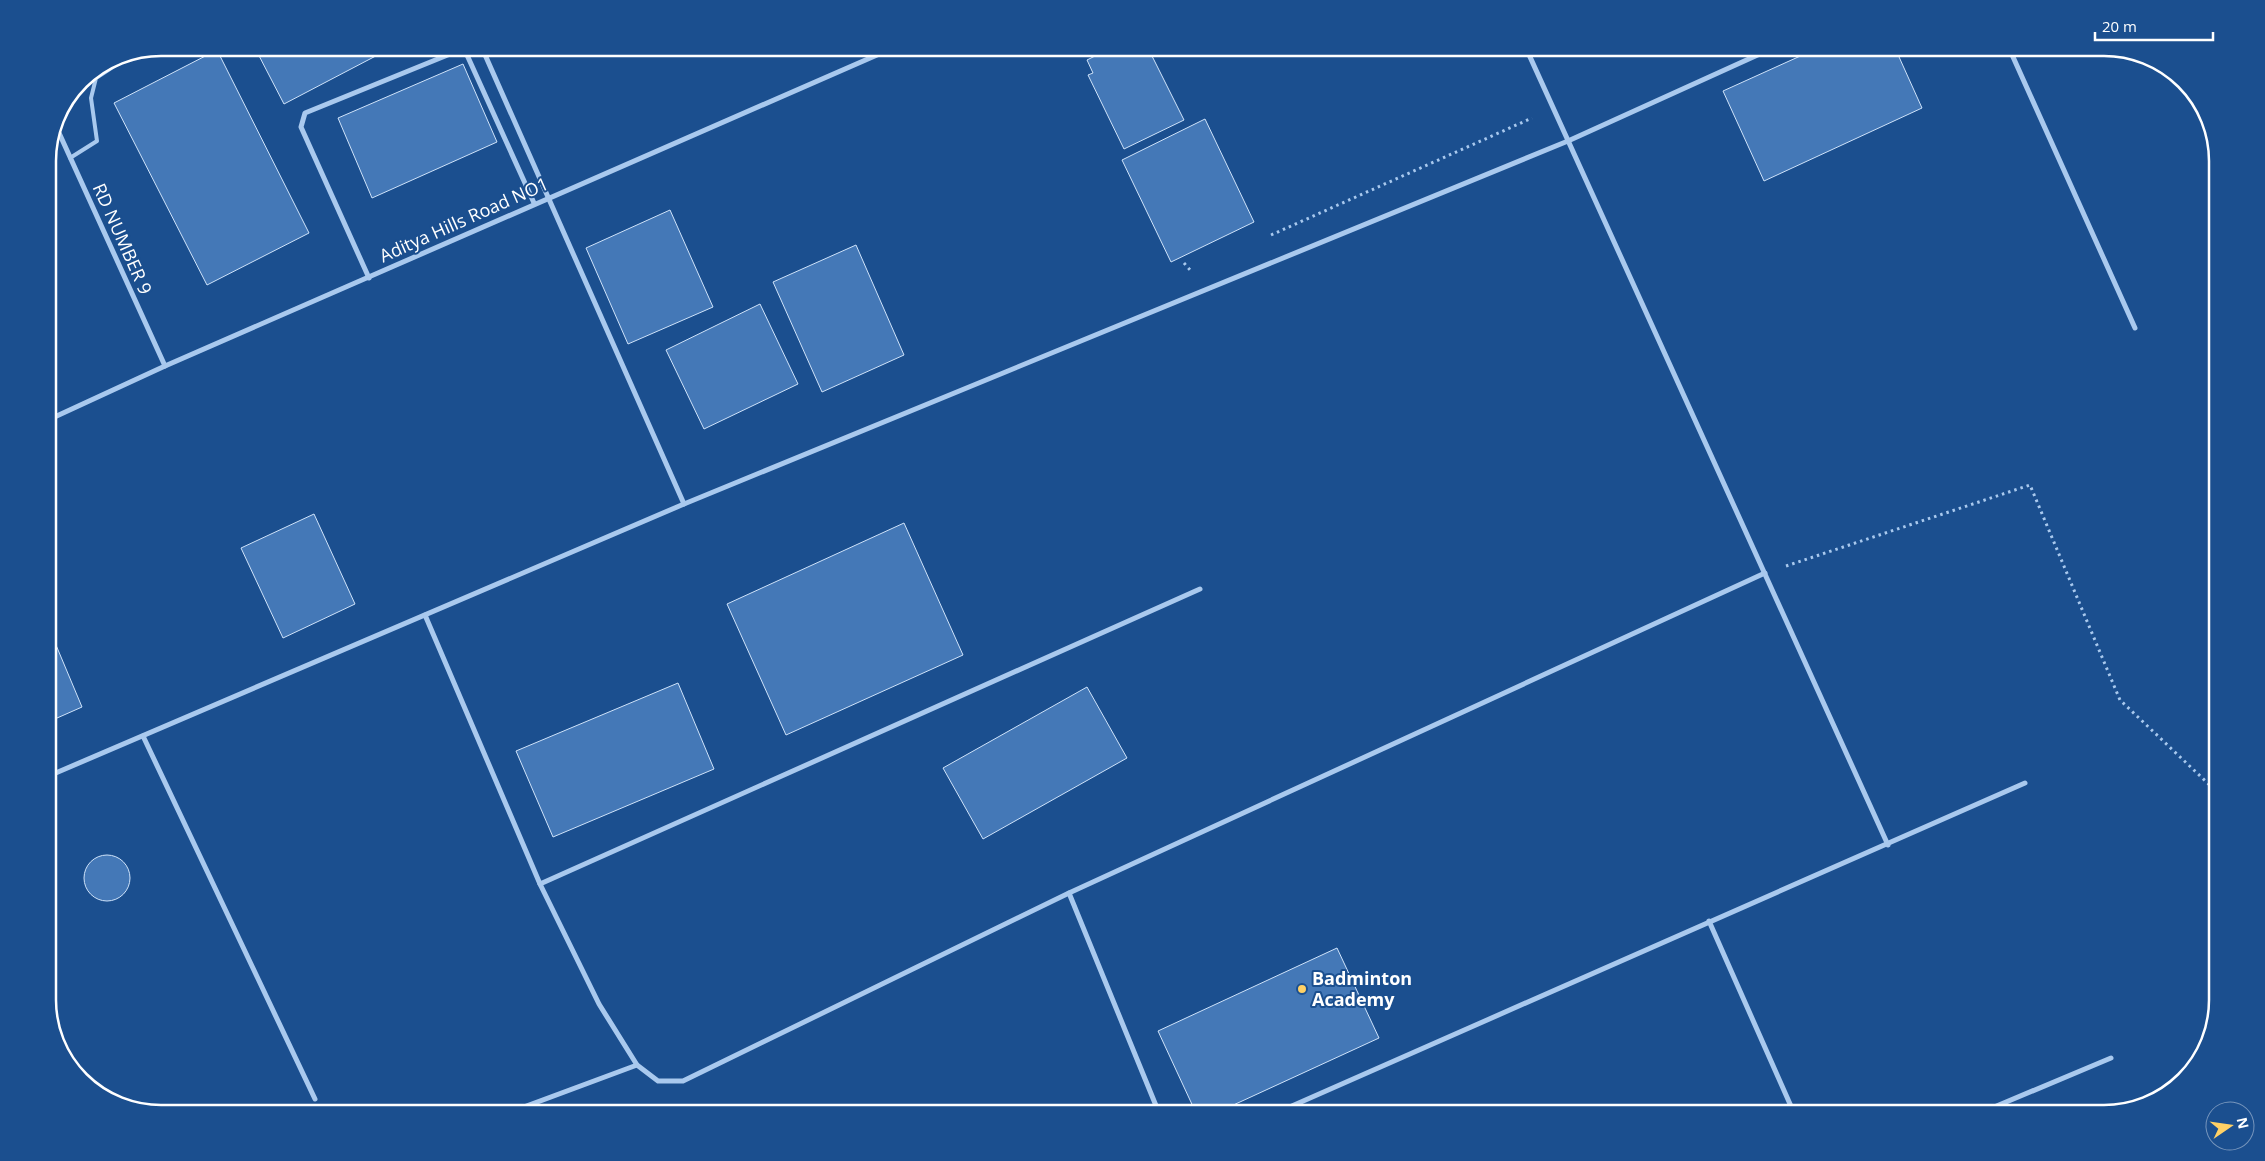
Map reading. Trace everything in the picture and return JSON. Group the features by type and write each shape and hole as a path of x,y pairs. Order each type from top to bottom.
{"street":[{"path":"369,278 301,127 305,113 445,56"},
{"path":"467,56 534,203"},
{"path":"486,56 684,504"},
{"name":"Aditya Hills Road NO1","path":"56,416 165,366 369,278 534,203 875,56"},
{"path":"1530,56 1888,845"},
{"path":"56,773 684,504 1568,141 1755,56"},
{"path":"2012,56 2135,328"},
{"name":"RD NUMBER 9","path":"60,135 165,366"},
{"path":"425,615 540,884 599,1004 637,1065 658,1081 683,1081 1069,892 1764,574"},
{"path":"540,884 1200,589"},
{"path":"143,736 315,1099"},
{"path":"1296,1105 2025,783"},
{"path":"1069,892 1155,1105"},
{"path":"1709,921 1790,1105"},
{"path":"2001,1105 2111,1058"},
{"path":"532,1105 637,1065"}],"lane":[{"path":"70,158 97,141 91,98 96,79"}],"path":[{"path":"1262,239 1538,116"},
{"path":"1184,263 1190,271 1199,267"},
{"path":"1764,574 2030,485 2120,700 2209,784"}],"building":[{"path":"205,56 220,56 309,233 207,285 114,103"},
{"path":"259,56 376,56 284,104"},
{"path":"1095,56 1152,56 1184,120 1124,149 1088,75 1093,73 1087,60"},
{"path":"1800,56 1899,56 1922,108 1764,181 1723,91"},
{"path":"463,64 497,142 372,198 338,118"},
{"path":"1205,119 1254,222 1171,262 1122,160"},
{"path":"670,210 713,307 628,344 586,248"},
{"path":"856,245 904,355 822,392 773,282"},
{"path":"760,304 798,384 704,429 666,350"},
{"path":"314,514 355,604 283,638 241,548"},
{"path":"904,523 963,655 786,735 727,604"},
{"path":"56,645 82,707 56,718"},
{"path":"678,683 714,769 553,837 516,751"},
{"path":"1087,687 1127,758 983,839 943,768"},
{"path":"102,855 112,855 126,865 130,878 126,891 120,897 112,901 102,901 88,891 84,883 84,873 94,859"},
{"name":"Badminton Academy","path":"1337,948 1379,1038 1233,1105 1192,1105 1158,1031"}],"place":[{"name":"Badminton Academy","path":"1302,989"}]}
